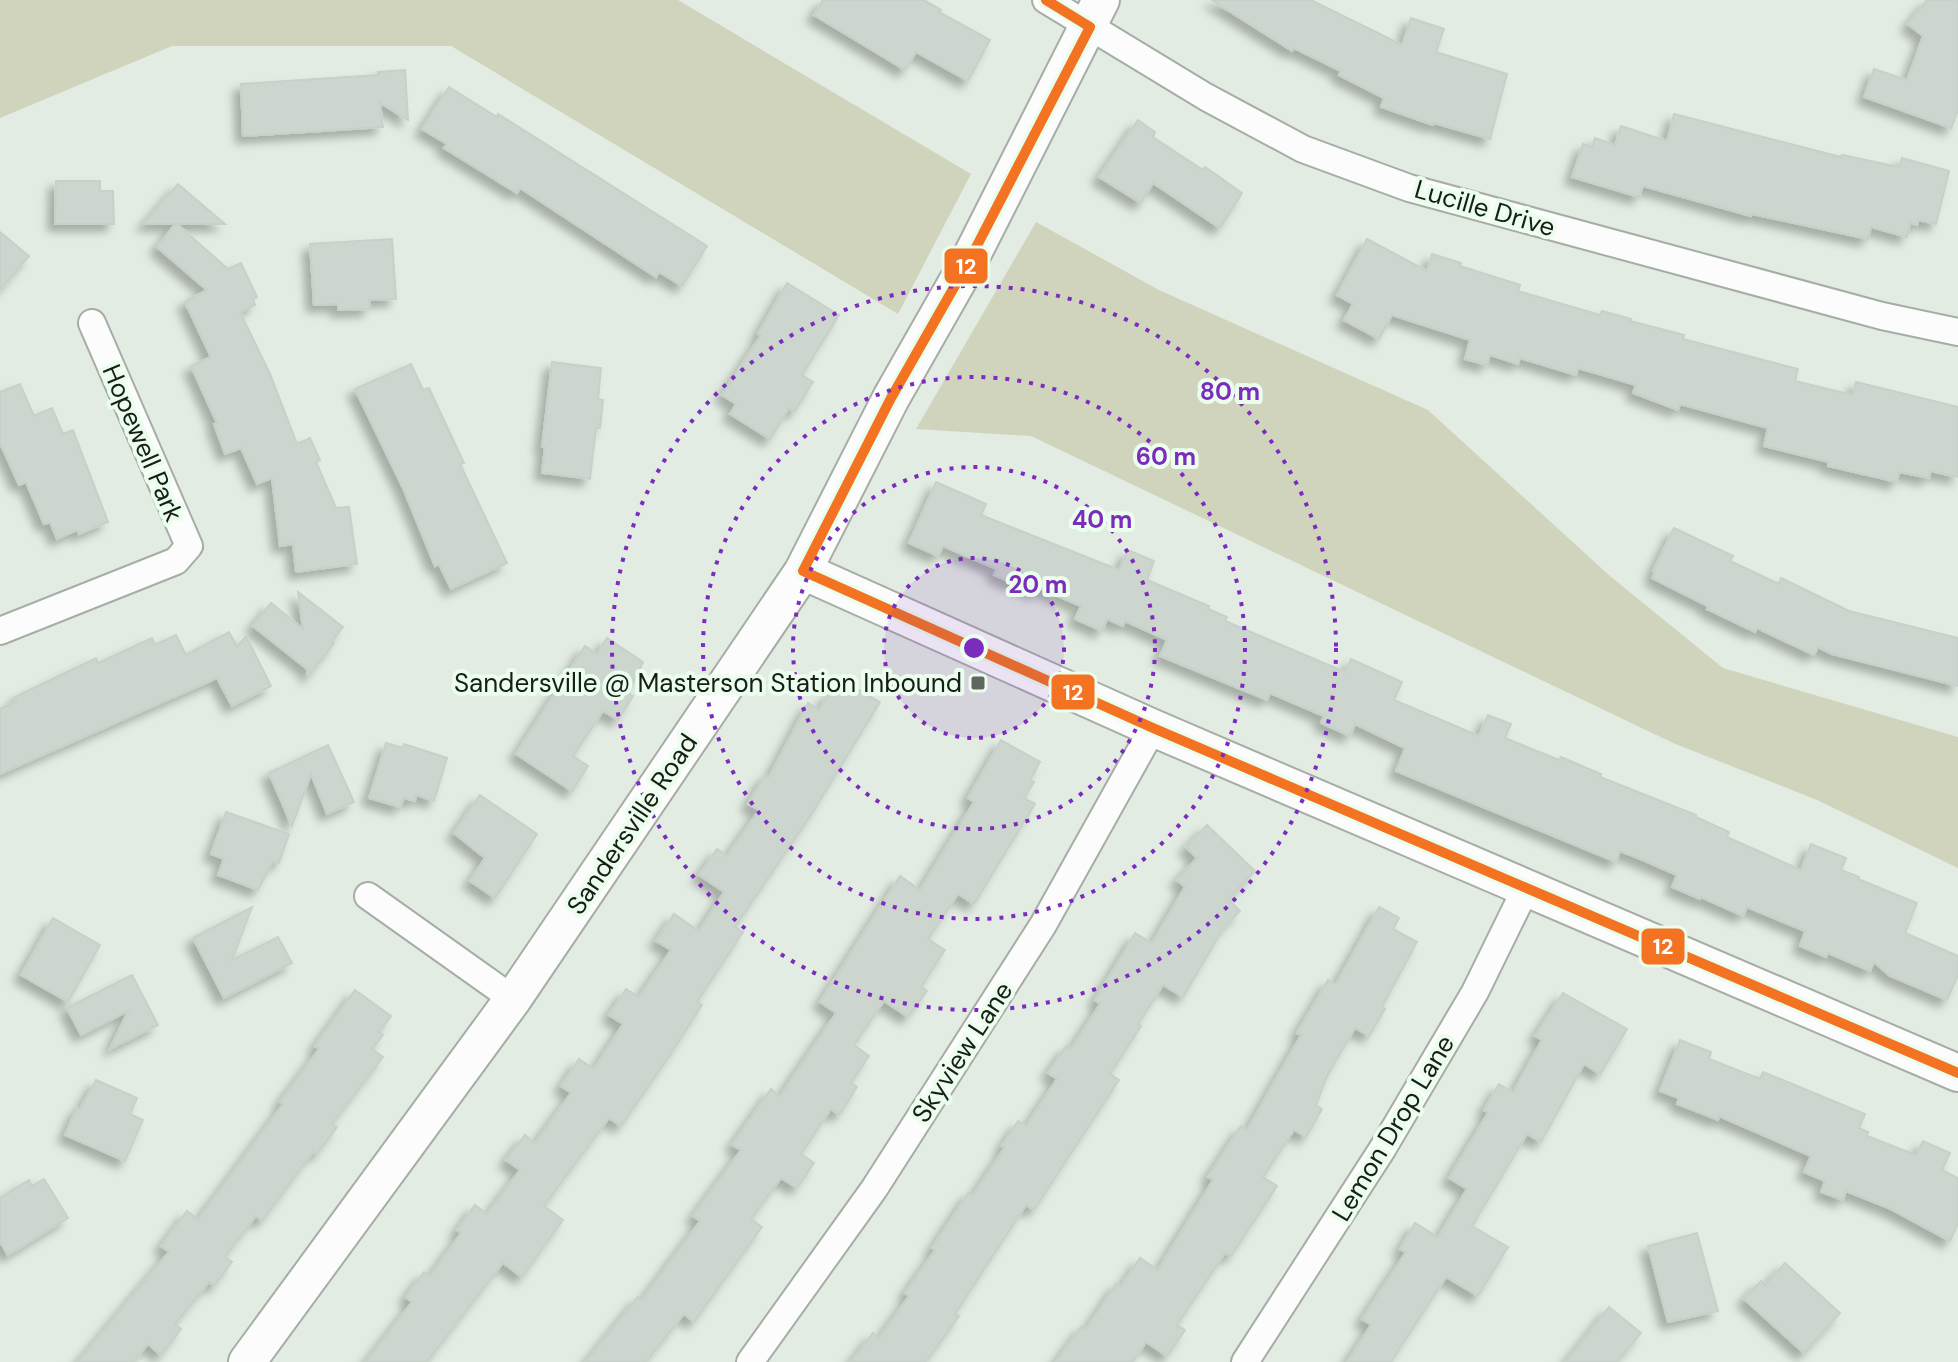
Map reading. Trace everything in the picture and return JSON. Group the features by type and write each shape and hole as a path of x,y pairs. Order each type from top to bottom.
{"street":[{"name":"Lucille Drive","path":"1046,0 1096,14 1206,97 1303,149 1409,188 1882,316 1958,332"},
{"name":"Sandersville Road","path":"247,1362 513,999 803,571 891,398 969,261 1096,14"},
{"name":"Hopewell Park","path":"0,631 176,561 189,546 92,323"},
{"path":"803,571 1153,728 1958,1073"},
{"name":"Skyview Lane","path":"750,1362 874,1189 1043,925 1153,728"},
{"name":"Lemon Drop Lane","path":"1245,1362 1383,1148 1467,1005 1527,886"},
{"path":"368,896 513,999"}],"green space":[{"path":"0,0 678,0 971,174 898,314 451,46 172,46 0,118"},
{"path":"1036,222 1159,290 1428,410 1610,576 1723,668 1958,737 1958,868 1817,800 1673,743 1031,436 916,429"}],"building":[{"path":"823,0 924,0 941,10 939,12 990,40 968,81 916,52 905,70 814,15"},
{"path":"1212,0 1311,0 1402,45 1411,18 1444,29 1436,52 1507,74 1490,139 1433,125 1381,107 1384,98 1339,75 1341,71 1294,48 1292,51"},
{"path":"1927,0 1958,0 1958,110 1951,128 1864,97 1874,69 1907,80 1923,36 1908,24"},
{"path":"405,70 408,120 380,103 383,127 243,136 241,84 378,75 378,72"},
{"path":"449,87 497,117 498,114 707,246 682,286 659,272 656,277 520,188 517,193 444,148 447,144 422,129"},
{"path":"1674,114 1841,157 1899,167 1902,158 1949,171 1936,224 1918,220 1917,225 1910,223 1907,237 1871,227 1868,239 1751,216 1643,186 1639,197 1572,177 1583,144 1592,147 1595,138 1615,145 1621,126 1667,141"},
{"path":"1138,120 1155,132 1153,137 1242,193 1220,228 1153,183 1141,203 1099,177"},
{"path":"56,181 100,181 100,191 113,191 114,224 55,224"},
{"path":"178,184 225,224 177,224 228,269 241,263 257,297 253,299 255,305 240,312 270,374 297,444 310,438 320,460 316,462 336,508 349,507 357,564 296,572 293,544 280,546 272,478 257,484 241,448 225,454 214,424 217,423 191,366 211,357 185,302 207,290 157,247 175,224 144,224"},
{"path":"0,232 29,256 0,290"},
{"path":"392,239 396,299 369,300 370,309 338,310 338,304 314,305 310,244"},
{"path":"1367,239 1427,271 1432,254 1520,285 1518,291 1600,315 1602,311 1631,319 1684,335 1683,339 1798,369 1795,381 1853,395 1856,382 1958,407 1958,477 1930,471 1929,478 1899,472 1897,482 1828,466 1829,462 1764,446 1768,428 1680,404 1678,410 1633,393 1636,385 1578,368 1576,375 1520,358 1518,364 1490,355 1487,365 1465,359 1470,340 1392,315 1379,339 1344,320 1353,304 1337,295"},
{"path":"787,283 839,315 802,375 813,382 794,412 789,408 770,439 730,414 736,404 722,395 761,335 758,334"},
{"path":"552,362 601,368 598,399 603,400 590,479 542,473"},
{"path":"411,364 423,390 429,388 464,463 460,464 507,563 451,589 439,564 435,566 403,488 355,389"},
{"path":"20,384 34,416 52,408 63,434 73,430 108,522 57,539 50,522 44,524 26,482 19,485 0,443 0,392"},
{"path":"936,482 986,504 981,515 1119,570 1128,550 1154,561 1147,580 1209,606 1208,609 1227,617 1225,621 1345,672 1351,659 1402,682 1394,700 1479,736 1488,715 1511,724 1505,738 1559,760 1561,757 1601,774 1600,777 1696,815 1729,832 1727,837 1801,870 1811,844 1846,858 1841,870 1917,903 1905,933 1958,956 1958,975 1947,1000 1890,976 1874,962 1870,971 1828,953 1826,957 1800,946 1805,931 1747,907 1743,916 1672,887 1677,875 1643,860 1620,851 1616,862 1396,771 1405,748 1355,724 1350,736 1321,723 1324,716 1270,693 1267,700 1160,656 1167,640 1125,621 1123,626 1107,619 1102,631 1075,619 1081,606 1039,588 1037,593 994,575 997,569 943,546 938,556 909,543"},
{"path":"1674,528 1733,556 1730,561 1779,584 1781,578 1849,611 1958,638 1958,686 1832,654 1818,647 1814,655 1707,609 1708,606 1652,578"},
{"path":"298,592 343,627 308,677 307,669 253,626 271,603 303,629"},
{"path":"229,632 237,647 246,636 271,686 232,706 217,678 0,774 0,709 17,701 15,697 96,658 98,663 152,638 155,645 176,635 186,655"},
{"path":"607,638 643,662 628,693 633,696 618,720 603,711 573,756 588,766 572,791 516,754 585,646 597,654"},
{"path":"842,680 880,702 811,815 735,927 743,932 697,1002 702,1005 670,1055 621,1126 609,1118 544,1206 563,1220 522,1277 503,1263 427,1362 366,1362 412,1302 406,1297 424,1272 430,1276 461,1233 457,1230 475,1205 487,1214 520,1170 506,1160 525,1135 535,1143 571,1093 561,1086 579,1059 594,1069 623,1024 609,1015 626,989 639,997 671,950 656,941 674,914 699,931 724,892 699,875 717,849 727,856 759,810 748,804 765,775 769,777 808,703 819,710 829,693 833,695"},
{"path":"1001,740 1040,762 1030,780 1034,782 1024,798 1035,804 974,904 958,894 928,939 945,950 921,987 927,991 908,1017 884,1001 854,1045 869,1056 851,1083 857,1087 839,1115 831,1109 801,1154 814,1163 797,1188 781,1178 751,1219 762,1227 694,1322 684,1314 646,1362 586,1362 638,1297 642,1300 700,1221 693,1216 741,1150 732,1145 771,1089 780,1096 836,1013 820,1002 900,876 920,890 974,802 968,798"},
{"path":"386,743 403,748 404,744 447,758 434,801 416,795 415,801 404,798 400,807 369,798"},
{"path":"328,745 354,802 327,814 311,774 292,826 269,773"},
{"path":"480,795 537,834 495,898 470,881 485,858 454,833"},
{"path":"226,812 289,834 279,863 273,861 258,890 218,875 224,859 211,854"},
{"path":"1207,825 1255,871 1228,899 1240,911 1224,927 1183,997 1163,985 1110,1074 1119,1080 1034,1210 1026,1205 955,1314 959,1316 926,1362 851,1362 873,1333 879,1338 909,1296 905,1293 935,1250 932,1248 969,1192 973,1195 1005,1147 1002,1146 1018,1121 1026,1126 1057,1079 1048,1073 1066,1046 1071,1049 1100,1004 1095,1000 1135,933 1152,943 1185,887 1177,880 1197,858 1186,847"},
{"path":"252,907 232,960 278,937 292,963 224,998 193,938"},
{"path":"1379,907 1399,918 1393,929 1417,942 1369,1036 1355,1028 1328,1074 1316,1105 1322,1109 1306,1137 1294,1130 1263,1177 1277,1186 1231,1256 1225,1253 1177,1325 1185,1330 1167,1356 1146,1342 1133,1362 1056,1362 1082,1326 1086,1329 1117,1283 1121,1286 1140,1258 1158,1270 1213,1180 1208,1177 1241,1126 1247,1130 1328,980 1336,984"},
{"path":"53,918 100,945 68,1002 21,975"},
{"path":"132,975 158,1025 110,1049 128,1011 81,1035 67,1008"},
{"path":"355,990 391,1016 379,1032 383,1035 372,1049 383,1057 332,1124 337,1127 317,1154 313,1152 262,1221 256,1216 225,1257 232,1262 214,1286 209,1282 175,1324 181,1329 161,1355 148,1344 134,1362 78,1362 169,1252 161,1246 187,1211 198,1219 223,1186 283,1104 280,1102 319,1049 315,1046"},
{"path":"1563,993 1627,1029 1600,1074 1584,1064 1541,1142 1527,1134 1472,1226 1508,1247 1478,1296 1446,1277 1391,1362 1347,1362 1371,1325 1362,1319 1406,1252 1400,1249 1415,1223 1438,1237 1467,1189 1449,1178 1488,1113 1484,1110 1499,1084 1513,1092 1542,1040 1535,1036"},
{"path":"1680,1040 1711,1052 1709,1059 1760,1079 1763,1072 1865,1114 1859,1128 1868,1132 1867,1136 1916,1155 1923,1141 1950,1153 1942,1170 1958,1178 1958,1223 1950,1241 1891,1209 1846,1191 1843,1200 1821,1192 1825,1181 1804,1172 1811,1156 1719,1116 1718,1120 1677,1104 1679,1098 1660,1091"},
{"path":"96,1080 137,1098 130,1114 143,1120 125,1161 65,1135 77,1108 80,1109"},
{"path":"44,1179 68,1218 8,1255 0,1242 0,1198 29,1180 32,1186"},
{"path":"1697,1233 1718,1311 1668,1322 1648,1246"},
{"path":"1785,1263 1840,1313 1804,1353 1744,1299 1761,1281 1765,1285"},
{"path":"1609,1307 1641,1333 1617,1362 1566,1362"}],"transit line":[{"name":"12","path":"1046,0 1090,27 969,261 891,398 803,571 1153,728 1958,1073"}],"place":[{"name":"Sandersville @ Masterson Station Inbound","path":"978,683"}]}
